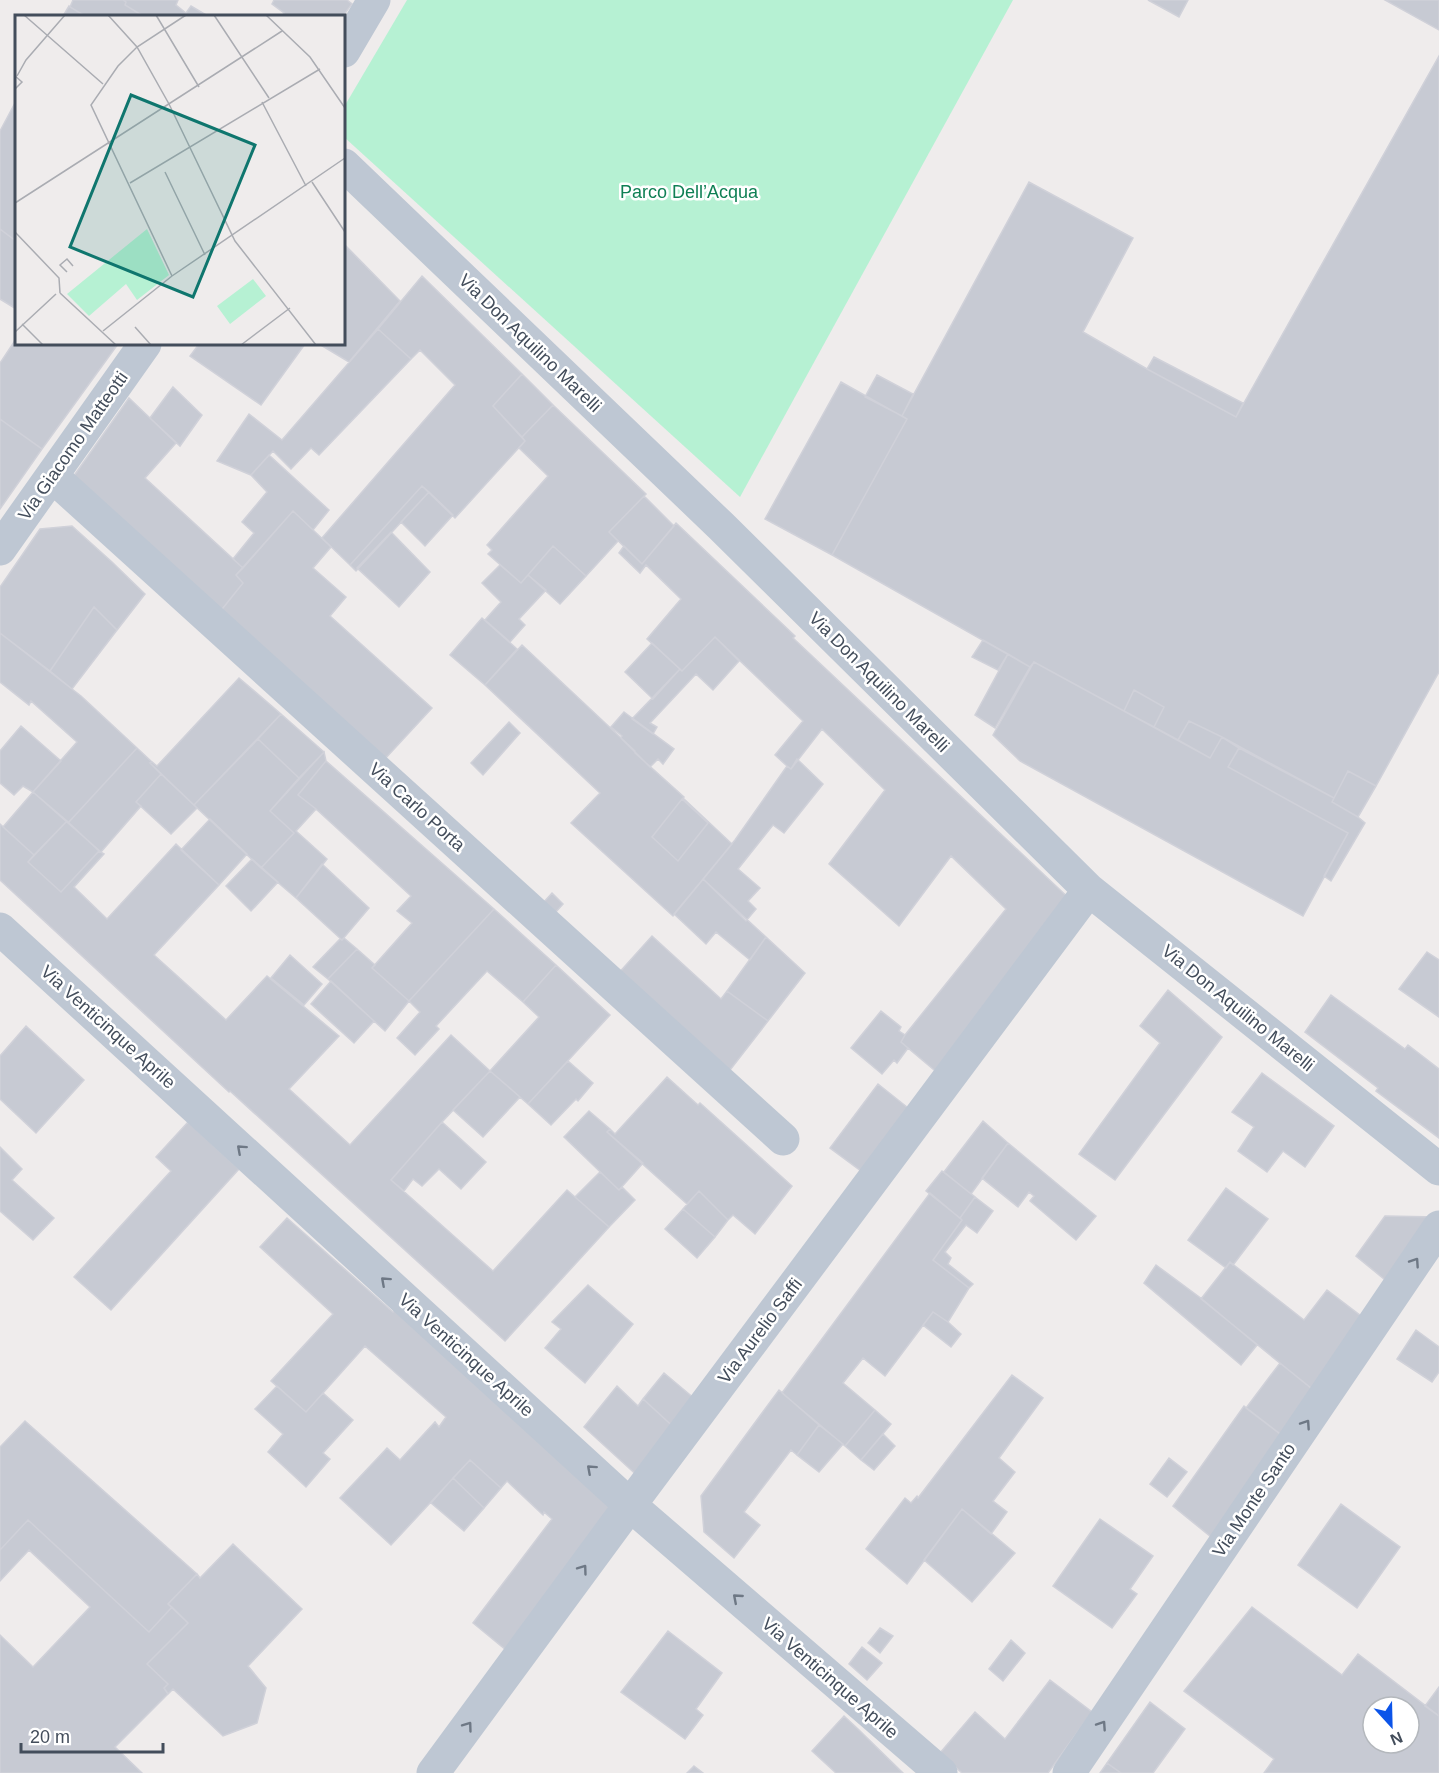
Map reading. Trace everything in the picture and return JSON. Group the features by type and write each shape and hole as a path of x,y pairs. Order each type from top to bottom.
{"street":[{"path":"345,49 374,0"},
{"name":"Via Don Aquilino Marelli","path":"345,166 722,526 1089,890 1439,1169"},
{"name":"Via Giacomo Matteotti","path":"0,549 144,345"},
{"name":"Via Carlo Porta","path":"52,476 783,1139"},
{"name":"Via Aurelio Saffi","path":"433,1773 1089,890"},
{"name":"Via Venticinque Aprile","path":"0,929 630,1505 940,1773"},
{"name":"Via Monte Santo","path":"1070,1773 1439,1227"}],"green space":[{"name":"Parco Dell’Acqua","path":"407,0 1013,0 740,497 345,138 345,105"}],"building":[{"path":"73,0 123,0 126,2 125,5 141,15 83,15 70,7"},
{"path":"123,0 178,0 176,5 186,13 191,6 206,15 141,15 125,5 126,2"},
{"path":"274,0 347,0 352,4 344,15 283,15 284,13 272,4"},
{"path":"1148,0 1188,0 1179,17"},
{"path":"1385,0 1439,0 1439,30"},
{"path":"69,6 83,15 64,15"},
{"path":"1439,56 1439,672 1376,786 1348,771 1334,798 1189,721 1178,740 1154,727 1164,707 1134,690 1124,711 1034,662 1030,667 832,555 907,419 902,416 1029,182 1133,238 1083,332 1236,417"},
{"path":"15,103 15,240 0,229 0,131"},
{"path":"0,229 15,240 15,308 0,299"},
{"path":"345,245 400,301 349,362 321,345 345,345"},
{"path":"422,276 522,374 493,406 525,441 455,518 422,486 350,565 322,538 455,385 420,350 411,359 378,329"},
{"path":"378,329 411,359 319,455 311,448 291,469 273,451 251,475 217,461 249,414 282,440"},
{"path":"15,340 15,345 117,345 42,449 0,419 0,363"},
{"path":"198,345 304,345 261,405 190,356"},
{"path":"1154,357 1243,403 1236,417 1147,369"},
{"path":"522,374 553,405 522,437 493,406"},
{"path":"877,375 913,394 902,416 865,397"},
{"path":"841,382 907,419 832,555 765,519"},
{"path":"173,387 202,415 180,446 150,418"},
{"path":"129,398 176,443 145,478 243,568 236,575 243,583 219,613 71,480"},
{"path":"553,405 646,494 609,532 618,541 586,576 553,546 521,583 488,554 492,550 487,545 548,476 519,448 525,441 522,437"},
{"path":"0,419 42,449 0,509"},
{"path":"269,455 329,510 313,530 293,511 243,568 233,559 254,533 242,522 267,492 251,475"},
{"path":"422,486 429,492 356,571 350,565"},
{"path":"429,492 453,515 425,546 401,522"},
{"path":"644,496 674,526 642,564 609,532"},
{"path":"293,511 331,547 313,568 346,597 330,616 432,708 383,761 219,613 243,583 236,575"},
{"path":"676,523 795,636 793,638 1074,903 940,1075 901,1042 1006,909 951,856 899,926 829,864 885,790 822,729 791,769 787,766 775,755 803,721 715,637 682,671 647,639 681,599 646,565 640,573 619,553 624,546 642,564"},
{"path":"72,526 145,594 117,630 94,607 50,671 0,633 0,587 40,529"},
{"path":"391,532 430,572 399,607 357,568"},
{"path":"553,546 586,576 560,604 528,575"},
{"path":"500,565 521,583 528,575 546,590 519,619 525,625 510,642 485,620 501,602 482,583"},
{"path":"94,607 117,630 72,689 50,671"},
{"path":"482,618 517,649 485,685 450,655"},
{"path":"0,633 81,696 137,748 68,823 33,792 77,742 31,701 29,705 0,682"},
{"path":"715,637 739,661 713,690 696,674 650,723 657,727 653,734 632,719 680,669 682,671"},
{"path":"983,640 1008,654 998,670 972,657"},
{"path":"652,643 680,669 653,699 625,672"},
{"path":"522,645 732,844 673,916 571,823 600,793 485,685","holes":["682,799 708,823 678,861 652,837"]},
{"path":"1008,654 1030,667 995,728 975,715"},
{"path":"1034,662 1210,758 1222,737 1239,748 1228,767 1348,833 1303,916 1020,761 993,735"},
{"path":"239,678 281,714 194,805 150,763 157,766"},
{"path":"1134,690 1164,707 1154,727 1124,711"},
{"path":"624,712 674,749 663,764 658,759 650,767 611,727"},
{"path":"281,714 324,752 299,778 258,739"},
{"path":"1189,721 1222,737 1210,758 1178,740"},
{"path":"509,722 520,733 483,775 471,763"},
{"path":"21,726 61,761 33,792 23,786 14,795 0,783 0,751"},
{"path":"258,739 299,778 270,811 294,833 261,868 194,805"},
{"path":"137,748 161,774 136,802 141,806 101,852 68,823"},
{"path":"1239,748 1334,798 1332,802 1365,823 1331,881 1324,876 1348,833 1228,767"},
{"path":"324,752 326,761 298,795 316,809 296,831 327,859 296,898 261,868 294,833 270,811"},
{"path":"797,759 823,784 784,833 773,825 738,869 760,888 748,901 756,909 746,921 703,879 735,840 787,766 791,769"},
{"path":"326,761 494,909 409,1001 372,968 412,923 397,911 411,896 298,795"},
{"path":"1348,771 1376,786 1358,817 1332,802"},
{"path":"161,774 197,808 171,834 136,802"},
{"path":"33,792 67,821 34,855 3,827"},
{"path":"682,799 708,823 678,861 652,837"},
{"path":"210,819 247,854 219,885 181,850"},
{"path":"67,821 99,851 61,892 28,862"},
{"path":"0,824 34,855 28,862 61,892 99,851 104,854 74,887 107,919 176,844 219,885 154,955 226,1020 267,976 339,1036 289,1089 350,1145 451,1035 490,1071 391,1180 493,1271 567,1190 609,1227 505,1341 229,1092 0,880"},
{"path":"252,859 278,882 251,911 226,886"},
{"path":"322,864 369,908 342,940 296,898"},
{"path":"703,879 766,937 750,960 716,932 706,944 674,914"},
{"path":"552,893 563,904 555,913 543,903"},
{"path":"494,909 556,965 523,1002 487,971 436,1026 439,1029 415,1055 397,1038 420,1012 409,1001"},
{"path":"652,936 721,999 727,991 768,1021 727,1074 617,975"},
{"path":"766,937 805,973 768,1021 727,991"},
{"path":"344,938 357,949 328,979 313,967 340,939"},
{"path":"357,949 375,965 372,968 409,1001 385,1031 328,979"},
{"path":"1427,952 1439,960 1439,1017 1399,989"},
{"path":"290,955 322,984 304,1005 271,978"},
{"path":"556,965 610,1015 528,1104 490,1071 539,1017 523,1002"},
{"path":"331,981 374,1021 354,1043 311,1004"},
{"path":"1168,990 1222,1037 1115,1180 1079,1154 1160,1043 1140,1026"},
{"path":"1331,995 1405,1049 1408,1045 1439,1069 1439,1138 1376,1091 1378,1088 1305,1032"},
{"path":"881,1011 901,1027 899,1031 905,1035 901,1042 908,1048 897,1063 894,1060 882,1074 851,1048"},
{"path":"26,1026 84,1080 36,1133 0,1099 0,1056"},
{"path":"568,1061 593,1083 578,1101 576,1099 551,1125 528,1104"},
{"path":"490,1071 520,1097 483,1137 453,1110"},
{"path":"1262,1073 1334,1126 1305,1167 1283,1151 1267,1172 1238,1151 1254,1127 1232,1112"},
{"path":"667,1077 698,1105 700,1103 792,1186 755,1234 733,1215 728,1220 699,1191 687,1204 607,1132 610,1129 615,1134"},
{"path":"878,1084 912,1111 861,1171 830,1148"},
{"path":"589,1111 610,1129 607,1132 643,1163 619,1190 564,1137"},
{"path":"983,1121 1008,1143 971,1194 944,1172"},
{"path":"188,1122 239,1169 111,1310 74,1277 171,1171 156,1157"},
{"path":"442,1122 486,1162 461,1189 439,1169 422,1186 413,1179 404,1191 391,1180"},
{"path":"1008,1143 1096,1216 1076,1240 1030,1201 1034,1196 1029,1192 1018,1207 982,1178"},
{"path":"0,1147 22,1169 12,1180 54,1218 33,1240 0,1211"},
{"path":"942,1171 975,1197 960,1218 926,1191"},
{"path":"600,1172 619,1190 622,1187 635,1200 609,1227 575,1197"},
{"path":"1226,1188 1268,1219 1233,1265 1230,1262 1226,1268 1188,1240"},
{"path":"699,1191 728,1220 715,1237 683,1209"},
{"path":"930,1193 962,1220 933,1260 969,1288 948,1322 933,1312 885,1376 863,1358 843,1383 875,1410 845,1446 782,1393"},
{"path":"975,1197 993,1211 977,1233 966,1225 945,1252 951,1258 948,1264 973,1284 969,1288 933,1260 962,1220 960,1218"},
{"path":"683,1209 715,1237 697,1258 665,1229"},
{"path":"1385,1216 1437,1217 1390,1284 1356,1256"},
{"path":"287,1218 393,1312 395,1310 618,1511 511,1654 473,1623 552,1519 544,1512 543,1515 507,1481 501,1488 470,1460 391,1545 340,1498 387,1448 400,1460 435,1422 439,1427 446,1417 365,1346 306,1412 271,1381 333,1314 260,1247"},
{"path":"1230,1262 1304,1320 1327,1290 1365,1319 1317,1393 1201,1299"},
{"path":"1156,1265 1202,1299 1257,1345 1241,1365 1144,1283"},
{"path":"588,1285 633,1324 585,1383 545,1348 561,1329 552,1322"},
{"path":"933,1312 961,1334 951,1347 923,1325"},
{"path":"1416,1330 1439,1347 1439,1372 1432,1382 1397,1359"},
{"path":"1280,1363 1317,1393 1284,1437 1246,1408"},
{"path":"664,1373 701,1404 679,1432 643,1399"},
{"path":"1012,1375 1043,1398 999,1458 1015,1472 993,1501 1007,1512 991,1534 962,1509 907,1584 866,1549 905,1498 911,1503 917,1496 918,1498"},
{"path":"277,1386 306,1412 323,1393 353,1420 323,1453 330,1459 306,1487 268,1452 283,1434 255,1409"},
{"path":"617,1386 638,1406 643,1399 679,1432 642,1480 584,1427"},
{"path":"779,1390 819,1425 797,1455 791,1450 744,1512 760,1525 734,1558 704,1532 701,1496"},
{"path":"1244,1406 1284,1437 1211,1537 1173,1506"},
{"path":"875,1410 891,1424 861,1460 845,1446"},
{"path":"25,1421 197,1574 168,1604 172,1607 149,1632 28,1520 0,1550 0,1447"},
{"path":"819,1425 843,1444 819,1472 797,1455"},
{"path":"883,1434 895,1446 874,1470 861,1460"},
{"path":"1169,1458 1187,1472 1167,1497 1150,1484"},
{"path":"470,1460 501,1488 484,1508 453,1478"},
{"path":"453,1478 484,1508 464,1531 431,1503"},
{"path":"1341,1504 1400,1547 1357,1608 1298,1565"},
{"path":"962,1509 1015,1553 972,1602 924,1560"},
{"path":"1100,1519 1153,1556 1130,1589 1137,1594 1112,1628 1053,1586"},
{"path":"28,1520 149,1632 172,1607 188,1623 147,1664 168,1684 164,1688 168,1694 115,1747 142,1773 0,1773 0,1635 33,1667 90,1607 29,1550 0,1581 0,1550"},
{"path":"233,1544 302,1609 248,1666 266,1688 257,1723 223,1736 173,1689 168,1694 164,1688 168,1684 147,1664 188,1623 168,1604 197,1574 200,1578"},
{"path":"1252,1607 1342,1675 1358,1654 1412,1695 1361,1695 1361,1755 1421,1755 1421,1702 1439,1716 1439,1773 1264,1773 1274,1759 1184,1691"},
{"path":"880,1628 893,1636 880,1653 868,1643"},
{"path":"668,1631 722,1673 696,1709 703,1715 685,1739 621,1692"},
{"path":"1011,1640 1025,1653 1003,1681 989,1669"},
{"path":"862,1647 882,1663 867,1680 849,1664"},
{"path":"1050,1680 1092,1712 1048,1773 962,1773 940,1753 975,1712 1005,1739"},
{"path":"1439,1687 1439,1716 1425,1706"},
{"path":"1150,1702 1185,1729 1153,1773 1121,1773 1107,1763"},
{"path":"844,1716 903,1773 836,1773 812,1751"},
{"path":"1107,1763 1121,1773 1100,1773"},
{"path":"694,1766 703,1773 687,1773"}]}
